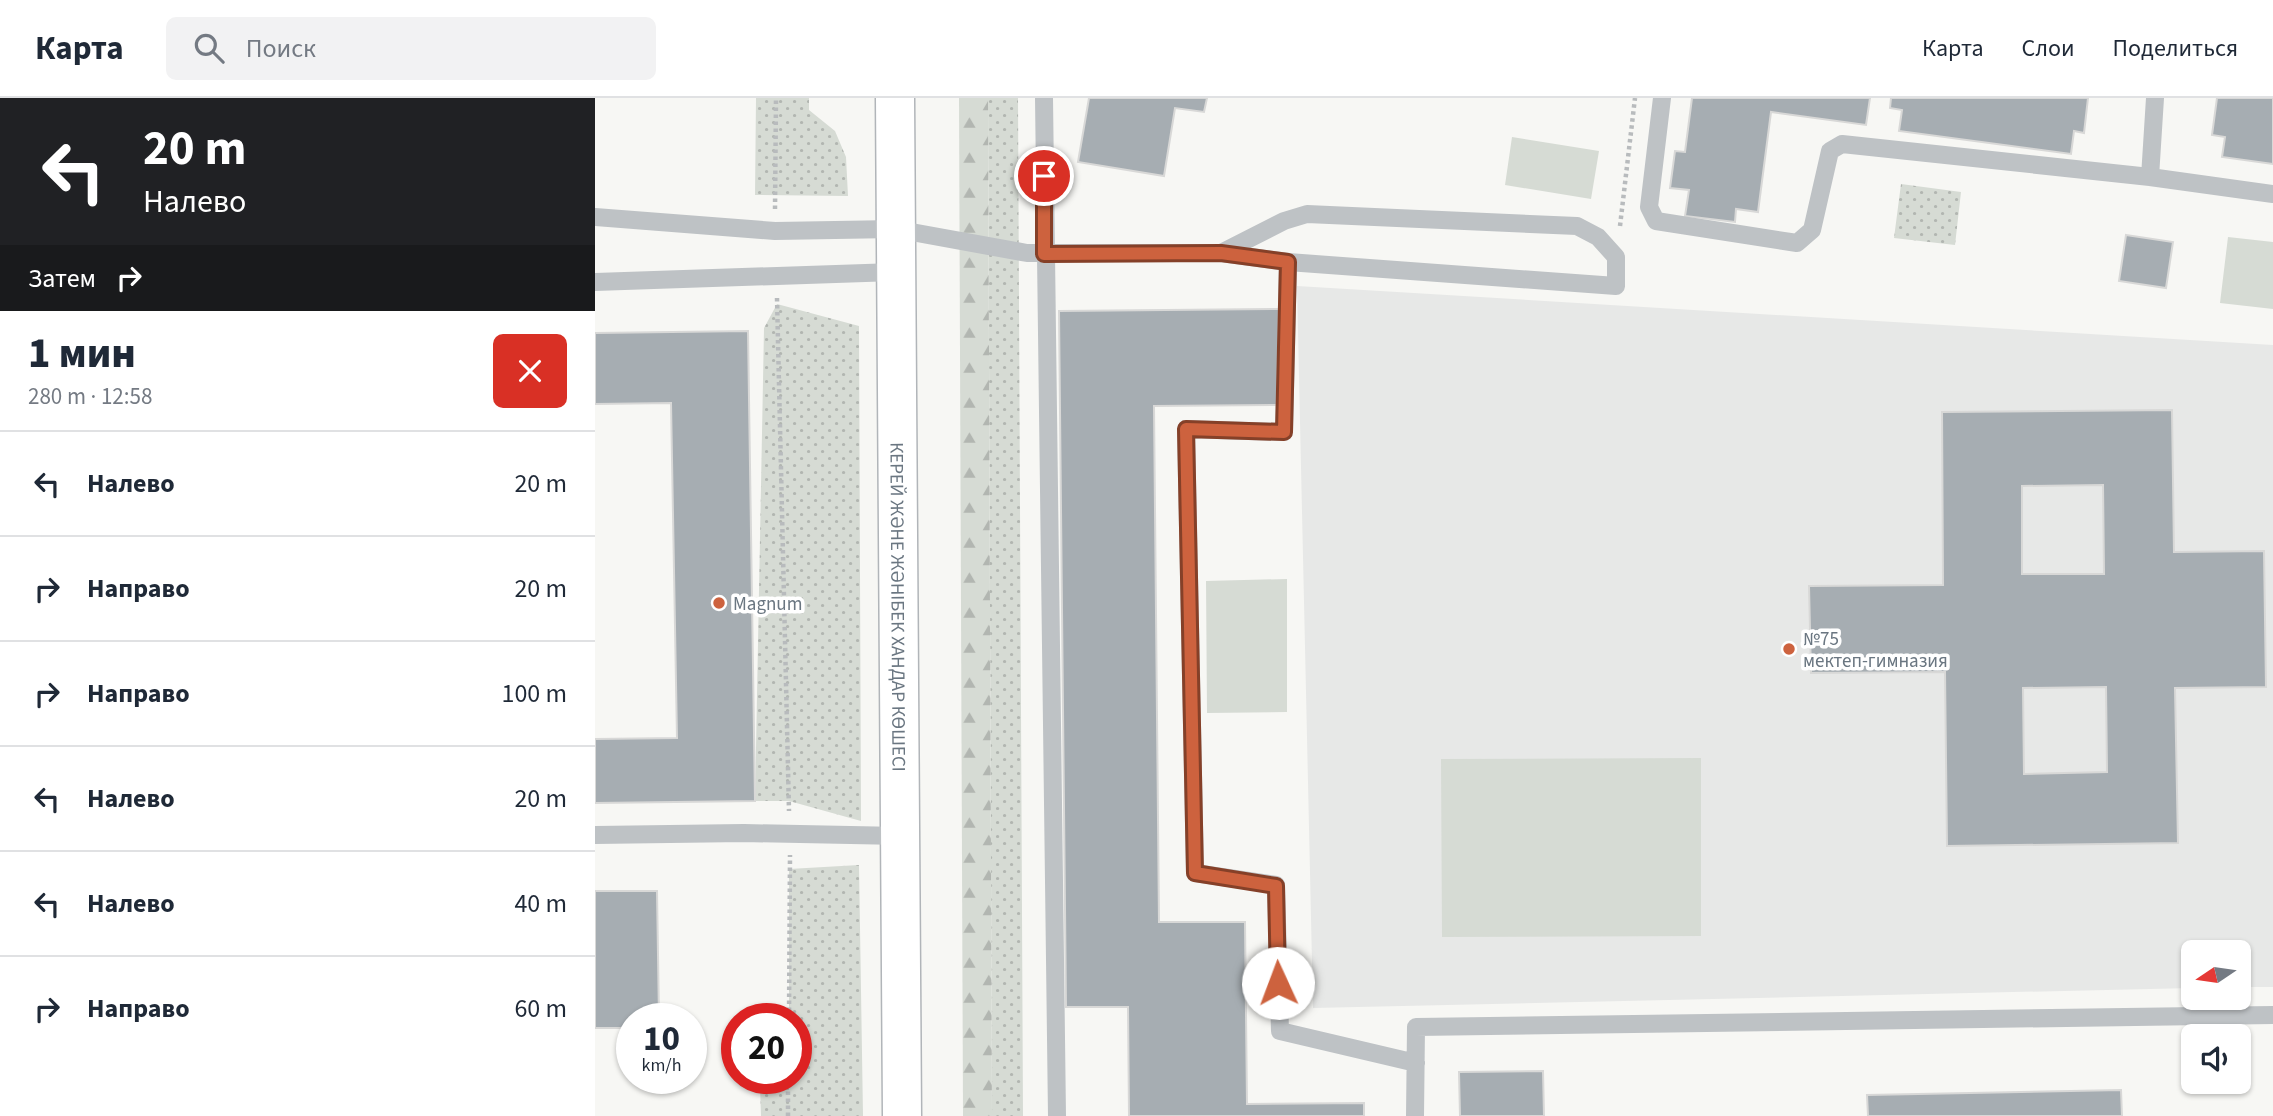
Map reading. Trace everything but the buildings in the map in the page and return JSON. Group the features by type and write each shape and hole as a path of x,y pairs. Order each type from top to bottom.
{"main road":[{"name":"КЕРЕЙ ЖӘНЕ ЖӘНІБЕК ХАНДАР КӨШЕСІ","path":"895,98 902,1116"}],"lane":[{"path":"1044,98 1057,1116"},
{"path":"1662,98 1649,206 1656,221 1668,223 1797,243 1812,230 1830,151 1843,144 2150,177 2273,194"},
{"path":"2150,177 2155,98"},
{"path":"595,216 775,231 895,229 1027,253 1221,253 1288,262 1616,286 1616,257 1598,237 1577,226 1307,214 1284,221 1221,253"},
{"path":"1288,262 1284,432 1186,429 1195,873 1276,886 1280,1031 1416,1063"},
{"path":"595,282 895,272"},
{"path":"595,835 744,833 901,836"},
{"path":"1415,1116 1416,1027 2273,1015"}],"path":[{"path":"775,231 776,98"},
{"path":"1616,257 1635,98"},
{"path":"776,275 790,835 789,1003"},
{"path":"788,1094 788,1116"}],"shaded area":[{"name":"№75 мектеп-гимназия","path":"1297,286 2273,345 2273,987 2251,987 2251,940 2181,940 2181,988 1313,1008"}],"green space":[{"path":"756,98 809,98 809,110 835,131 846,157 848,196 755,195"},
{"path":"959,98 988,98 992,1116 963,1116"},
{"path":"988,98 1018,98 1023,1116 992,1116"},
{"path":"1512,137 1599,151 1591,199 1505,185"},
{"path":"1901,184 1961,192 1955,245 1894,238"},
{"path":"2228,237 2273,242 2273,309 2220,303"},
{"path":"777,304 859,326 861,821 789,801 755,801 764,328"},
{"path":"1287,579 1287,712 1207,713 1206,581"},
{"path":"1701,758 1701,936 1442,937 1441,759"},
{"path":"859,865 863,1116 761,1116 760,1094 812,1094 812,1003 789,1003 789,869"}],"place":[{"name":"Magnum","path":"719,603"},
{"name":"№75 мектеп-гимназия","path":"1789,649"}],"route":[{"path":"1044,176 1044,254 1221,253 1288,262 1284,432 1186,429 1195,873 1276,886 1278,983"}]}
